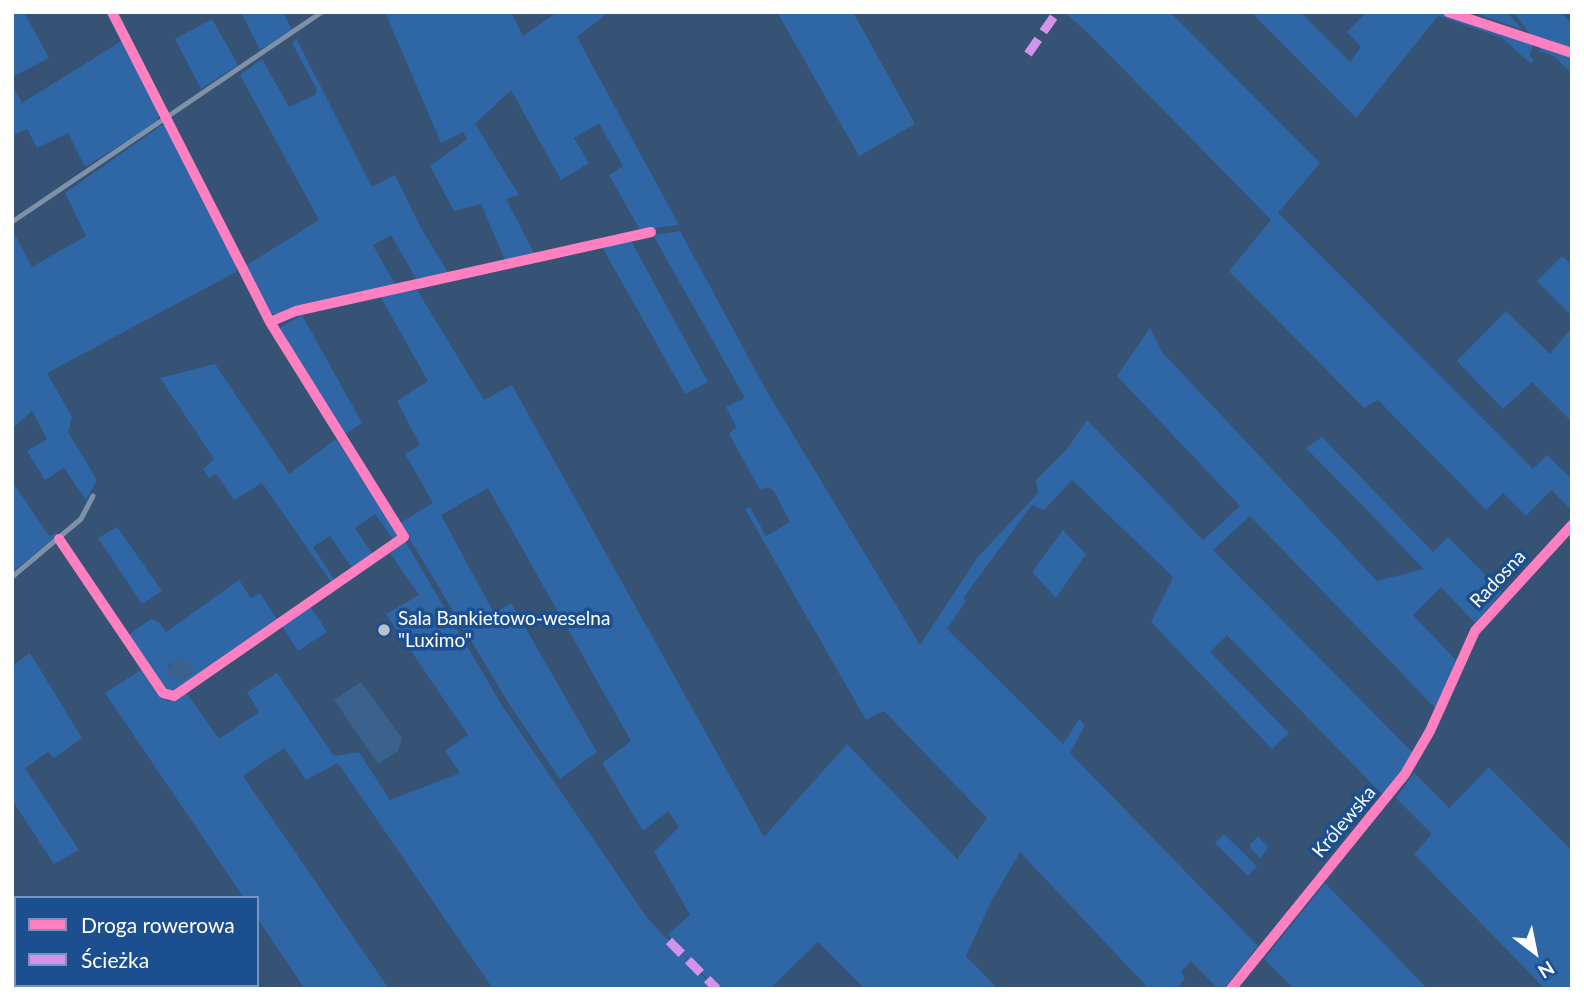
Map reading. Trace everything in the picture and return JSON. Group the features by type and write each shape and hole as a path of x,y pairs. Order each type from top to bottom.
{"street":[{"path":"59,539 163,693 174,696 404,537 270,322 112,12"},
{"path":"12,222 322,12"},
{"path":"1448,12 1572,53"},
{"path":"270,322 296,312 651,232"},
{"path":"12,577 81,520 93,496"},
{"name":"Radosna","path":"1459,663 1480,624 1572,525"},
{"name":"Królewska","path":"1231,989 1405,774 1430,731 1459,663"}],"shaded area":[{"path":"12,12 24,12 49,58 12,77"},
{"path":"241,12 283,12 292,30 260,50"},
{"path":"385,12 511,12 523,36 557,12 609,12 577,37 679,225 640,230 609,175 623,166 599,123 574,138 589,163 561,180 511,90 475,124 519,195 506,199 534,253 505,260 481,204 454,211 430,166 467,139 463,132 441,143"},
{"path":"777,12 853,12 915,124 859,156"},
{"path":"1064,12 1170,12 1320,163 1278,213 1533,469 1547,455 1572,479 1572,510 1551,490 1526,516 1503,493 1486,510 1378,400 1364,408 1229,271 1271,220 1087,32"},
{"path":"1251,12 1300,12 1350,62 1361,47 1347,32 1367,12 1436,12 1533,44 1530,55 1534,60 1531,64 1502,38 1438,16 1356,118"},
{"path":"1476,12 1507,12 1523,30 1475,13"},
{"path":"1513,12 1561,12 1572,24 1572,50 1532,37"},
{"path":"212,19 238,65 201,89 175,39"},
{"path":"296,38 372,187 395,175 421,228 449,274 418,282 391,235 373,245 396,286 277,315 268,312 245,266 319,220 240,75 262,59 289,107 315,95 317,90 292,43"},
{"path":"123,40 159,115 157,122 85,167 68,133 37,148 27,129 12,136 12,84 22,103"},
{"path":"1541,46 1572,56 1572,74 1554,56 1542,52 1539,54"},
{"path":"162,125 166,127 237,264 236,272 47,373 72,417 68,432 97,480 86,500 64,468 45,480 27,451 47,439 32,411 12,429 12,229 32,267 86,236 65,193"},
{"path":"680,231 765,388 920,645 977,558 1038,493 1036,480 1067,449 1087,420 1203,540 1240,506 1117,376 1150,328 1162,352 1377,581 1424,569 1306,448 1322,437 1433,552 1448,537 1502,592 1475,623 1441,587 1413,615 1456,660 1436,709 1250,516 1213,550 1414,754 1383,795 1227,635 1210,652 1289,733 1272,749 1151,622 1173,577 1072,480 1044,510 1032,505 963,598 966,601 947,629 1063,744 1079,719 1085,725 1070,753 1258,946 1224,989 1218,989 1191,961 1181,972 1185,978 1177,989 1149,989 1020,852 992,900 966,956 998,989 865,989 818,942 770,989 718,989 675,946 715,989 493,989 338,763 306,780 284,748 243,776 389,989 305,989 259,921 259,896 243,896 105,693 142,669 168,702 186,692 219,739 259,712 247,692 277,673 334,756 359,752 390,800 460,773 445,751 468,735 386,614 419,595 390,553 405,541 503,707 648,919 669,941 671,939 668,934 690,915 654,852 679,827 668,811 643,831 602,763 631,741 488,488 441,515 494,613 511,603 597,752 560,779 511,707 400,523 433,503 405,454 420,445 397,401 428,381 380,296 417,290 484,400 512,385 764,837 847,744 957,859 987,818 884,711 866,720 745,509 750,507 766,536 790,522 774,491 768,487 760,490 729,434 736,427 726,407 745,398 653,235"},
{"path":"631,241 708,382 685,394 602,247"},
{"path":"1562,256 1572,265 1572,316 1537,281"},
{"path":"1506,311 1550,354 1572,327 1572,422 1532,382 1503,409 1457,361"},
{"path":"302,315 362,423 344,435 279,328"},
{"path":"215,364 289,474 336,439 397,533 395,542 375,514 355,528 374,556 354,571 330,536 313,547 336,582 333,585 262,483 234,500 216,474 209,478 203,469 214,459 160,378"},
{"path":"12,481 49,536 56,533 57,536 12,572"},
{"path":"117,527 162,591 142,604 98,538"},
{"path":"1063,530 1086,554 1056,598 1032,572"},
{"path":"239,580 251,598 260,593 278,621 171,693 165,691 127,636 151,619 159,622 166,632","holes":["183,657 194,673 183,679 173,679 169,665"]},
{"path":"310,606 327,632 298,651 282,626"},
{"path":"30,653 82,738 54,758 48,752 25,768 79,850 54,864 12,800 12,666"},
{"path":"183,657 194,668 194,673 183,679 173,679 167,670 175,660"},
{"path":"361,682 402,738 398,751 378,764 334,700"},
{"path":"1489,767 1572,851 1572,989 1545,989 1414,854 1432,834 1396,798 1414,773 1449,808"},
{"path":"1224,834 1257,866 1248,876 1215,843"},
{"path":"1258,836 1268,847 1260,859 1249,846"},
{"path":"1325,883 1428,989 1294,989 1264,959"}],"marked path":[{"path":"1028,54 1057,12"},
{"path":"669,941 717,989"}],"cycle path":[{"path":"59,539 163,693 174,696 404,537 270,322 112,12"},
{"path":"1448,12 1572,53"},
{"path":"270,322 296,311 651,232"},
{"path":"1231,989 1405,774 1430,731 1475,631 1572,525"}],"place":[{"name":"Sala Bankietowo-weselna \"Luximo\"","path":"384,630"}]}
